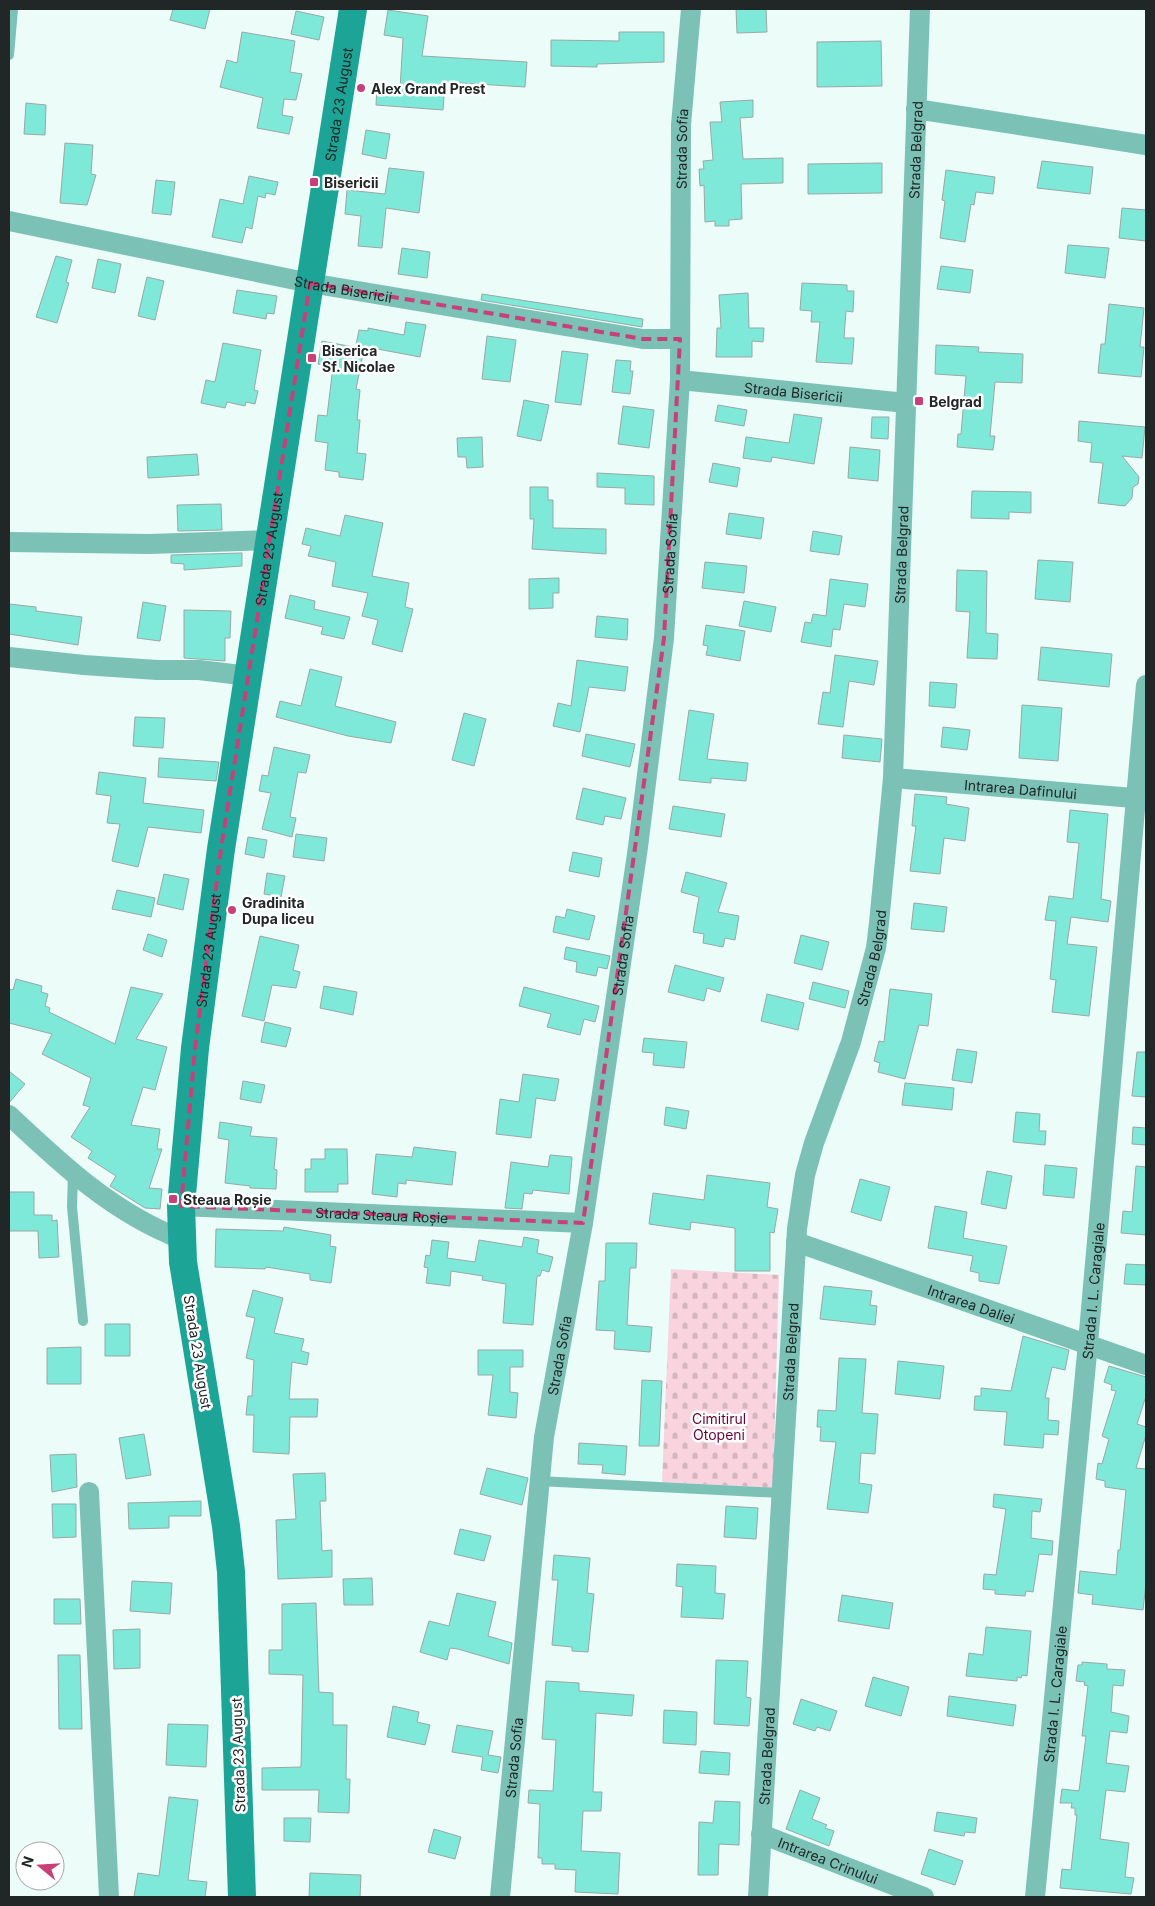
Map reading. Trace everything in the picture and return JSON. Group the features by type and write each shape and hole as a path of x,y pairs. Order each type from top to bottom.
{"main road":[{"name":"Strada 23 August","path":"242,1897 231,1572 181,1239 181,1206 201,997 270,540 354,9"}],"street":[{"name":"Strada Sofia","path":"500,1897 538,1481 544,1437 583,1223 638,847 664,638 680,380 681,125 691,9"},
{"name":"Strada Belgrad","path":"758,1897 796,1242 810,1159 851,1042 876,948 893,778 920,9"},
{"path":"916,109 1146,145"},
{"name":"Strada Bisericii","path":"9,221 310,283 643,339 680,339"},
{"name":"Strada Bisericii","path":"680,380 906,403"},
{"path":"9,542 149,544 270,540"},
{"path":"9,656 84,665 157,670 199,670 249,676"},
{"name":"Strada I. L. Caragiale","path":"1035,1897 1141,799 1146,685"},
{"name":"Intrarea Dafinului","path":"893,778 1141,799"},
{"path":"9,1115 73,1174 132,1215 181,1239"},
{"name":"Strada Steaua Roșie","path":"181,1206 583,1223"},
{"name":"Intrarea Daliei","path":"796,1242 1146,1364"},
{"path":"88,1492 109,1897"},
{"name":"Intrarea Crinului","path":"761,1834 924,1897"}],"lane":[{"path":"9,55 14,9"},
{"path":"73,1174 72,1207 82,1321"},
{"path":"538,1481 780,1493"}],"highlighted area":[{"path":"310,283 643,339 680,339 664,638 583,1223 181,1206 195,1048 221,849"}],"green space":[{"name":"Cimitirul Otopeni","path":"671,1269 779,1275 773,1488 662,1482"}],"building":[{"path":"173,9 210,9 205,29 170,20"},
{"path":"736,9 766,9 767,32 737,33"},
{"path":"388,10 428,16 422,56 527,62 525,87 445,82 443,110 376,105 377,87 400,89 403,38 384,35"},
{"path":"296,11 324,17 319,40 291,34"},
{"path":"242,32 295,41 290,72 302,74 296,100 284,99 282,115 293,117 289,134 257,128 263,98 220,87 227,60 237,63"},
{"path":"619,32 664,32 664,62 597,64 597,67 551,66 551,40 619,41"},
{"path":"881,41 882,86 817,87 817,42"},
{"path":"753,100 753,117 740,118 743,159 783,158 783,183 741,184 742,219 729,220 729,226 715,226 715,221 705,222 704,185 700,186 699,169 704,169 703,161 713,160 710,122 722,122 720,102"},
{"path":"26,103 46,105 45,135 24,134"},
{"path":"366,130 390,134 386,159 362,154"},
{"path":"65,143 93,145 91,174 96,175 87,205 60,203"},
{"path":"1042,161 1093,167 1090,194 1037,188"},
{"path":"882,163 882,193 808,194 808,164"},
{"path":"389,168 424,172 419,213 386,208 382,248 358,246 361,216 345,214 347,190 385,194"},
{"path":"946,170 995,177 993,194 976,192 974,205 971,204 965,242 940,238 945,201 942,200"},
{"path":"249,176 278,182 275,195 266,193 265,198 258,196 252,229 246,227 242,243 212,237 220,199 243,204"},
{"path":"156,180 175,182 171,215 152,213"},
{"path":"1122,208 1146,210 1146,241 1119,238"},
{"path":"1068,245 1109,248 1105,278 1065,273"},
{"path":"402,248 430,252 427,278 398,274"},
{"path":"56,256 72,260 66,282 69,283 57,323 36,317"},
{"path":"98,259 121,264 115,293 92,288"},
{"path":"941,266 973,270 970,293 937,289"},
{"path":"147,277 164,281 155,320 138,316"},
{"path":"802,283 847,285 847,291 854,291 853,312 846,311 844,338 854,338 852,364 816,362 820,322 811,322 812,311 800,310"},
{"path":"237,290 277,296 274,314 267,313 266,319 233,313"},
{"path":"748,293 749,328 764,328 763,342 752,341 752,357 716,357 717,328 721,328 719,295"},
{"path":"482,294 643,319 642,327 481,300"},
{"path":"1109,304 1144,308 1140,347 1144,347 1141,377 1098,373 1101,344 1105,344"},
{"path":"406,322 426,325 420,357 356,345 359,330 368,331 368,328 404,335"},
{"path":"487,336 516,340 510,382 482,379"},
{"path":"322,341 364,349 356,389 360,390 357,420 360,420 357,453 366,454 363,480 339,477 339,472 325,470 328,443 315,441 318,415 327,416 333,367 318,364"},
{"path":"223,343 261,350 254,390 258,391 255,404 246,402 245,406 227,402 225,408 201,403 206,380 215,382"},
{"path":"936,345 979,347 978,352 1023,354 1022,383 995,382 990,436 995,436 993,450 957,447 958,434 961,434 966,376 935,374"},
{"path":"562,351 588,354 581,405 555,402"},
{"path":"616,360 631,361 630,371 633,371 630,394 612,392"},
{"path":"524,400 549,405 541,441 517,436"},
{"path":"718,405 747,410 744,426 715,421"},
{"path":"623,406 654,410 649,448 618,444"},
{"path":"794,414 822,418 814,464 772,457 771,462 743,458 746,437 789,443"},
{"path":"872,417 889,417 888,439 871,438"},
{"path":"1079,421 1145,427 1142,458 1122,456 1139,477 1138,484 1133,487 1132,498 1125,506 1098,503 1103,463 1090,462 1092,443 1078,441"},
{"path":"482,437 483,467 467,468 466,457 458,457 457,438"},
{"path":"850,447 880,450 878,481 848,478"},
{"path":"197,454 199,475 148,478 147,457"},
{"path":"713,463 740,468 737,487 709,482"},
{"path":"597,473 654,476 654,505 625,504 625,488 597,487"},
{"path":"530,487 548,487 548,500 553,500 553,528 606,529 606,554 532,549 534,519 530,519"},
{"path":"972,491 1031,492 1031,513 1009,512 1009,519 971,518"},
{"path":"221,504 222,530 178,531 177,505"},
{"path":"729,513 764,518 761,539 726,534"},
{"path":"345,515 383,523 372,576 409,583 405,607 413,609 402,652 372,644 378,620 362,616 368,593 332,586 336,562 308,556 311,546 302,544 306,528 340,536"},
{"path":"813,531 842,536 839,555 810,551"},
{"path":"242,553 242,566 184,570 184,564 171,563 171,555"},
{"path":"1038,560 1073,562 1070,602 1035,599"},
{"path":"705,562 747,566 744,593 702,588"},
{"path":"957,570 987,571 986,633 998,634 997,659 967,658 970,612 956,611"},
{"path":"559,578 559,593 553,593 553,608 529,609 529,579"},
{"path":"830,579 868,584 865,607 844,604 840,630 833,629 831,647 801,642 805,622 811,623 813,614 826,616"},
{"path":"290,595 315,601 314,609 350,617 344,639 321,634 323,627 285,618"},
{"path":"744,601 776,607 771,632 739,626"},
{"path":"143,602 166,606 160,641 137,638"},
{"path":"9,604 36,607 36,611 82,617 78,645 9,634"},
{"path":"184,610 231,611 230,638 225,638 225,661 184,658"},
{"path":"597,616 628,619 627,640 595,637"},
{"path":"706,625 745,631 740,661 706,655 708,646 703,645"},
{"path":"1041,647 1112,654 1109,687 1038,680"},
{"path":"835,655 878,661 874,685 849,681 843,727 818,724 823,692 830,693"},
{"path":"577,660 628,667 625,691 589,687 580,732 553,726 558,703 571,706"},
{"path":"310,669 342,677 335,706 396,722 391,743 348,736 276,717 280,701 301,706"},
{"path":"930,682 957,684 955,708 929,706"},
{"path":"1022,705 1062,708 1058,761 1019,758"},
{"path":"689,710 714,714 707,759 748,763 746,781 711,778 711,783 679,780"},
{"path":"464,713 486,719 474,766 452,760"},
{"path":"135,717 165,718 163,748 133,746"},
{"path":"943,727 970,730 967,750 941,747"},
{"path":"586,734 635,744 630,767 582,756"},
{"path":"844,735 882,739 880,762 842,758"},
{"path":"274,747 310,755 306,773 298,772 290,817 296,818 292,837 262,829 271,793 259,791 262,775 268,776"},
{"path":"159,758 219,762 216,781 158,777"},
{"path":"99,772 146,778 143,803 204,810 201,833 148,827 138,867 112,861 120,824 107,823 111,796 96,794"},
{"path":"583,788 626,798 621,819 605,816 603,825 576,819"},
{"path":"915,794 947,797 946,804 969,808 965,841 944,838 940,874 910,871 916,826 912,826"},
{"path":"673,806 725,814 721,837 669,829"},
{"path":"1070,810 1108,814 1101,899 1111,901 1108,922 1071,917 1067,944 1097,947 1089,1016 1052,1012 1056,980 1050,979 1056,921 1045,920 1049,896 1073,899 1079,843 1067,842"},
{"path":"296,834 327,838 324,861 293,857"},
{"path":"248,837 267,840 264,858 245,854"},
{"path":"573,852 602,858 599,877 569,871"},
{"path":"686,872 727,883 718,912 739,916 735,940 725,938 723,947 703,943 704,934 693,932 699,897 681,892"},
{"path":"267,873 285,876 281,897 264,894"},
{"path":"164,874 189,879 183,910 157,904"},
{"path":"117,890 155,898 151,917 112,909"},
{"path":"914,903 947,907 944,932 911,929"},
{"path":"567,909 595,916 589,940 553,932 556,916 565,918"},
{"path":"148,934 167,940 162,957 143,950"},
{"path":"801,935 829,942 822,970 794,963"},
{"path":"260,936 299,945 293,970 300,972 296,988 272,985 264,1021 242,1016"},
{"path":"566,947 610,956 607,969 598,967 596,976 576,972 577,962 564,959"},
{"path":"675,965 724,978 720,992 707,988 704,1001 668,992"},
{"path":"16,979 42,986 41,992 48,994 45,1006 50,1008 49,1012 115,1044 131,987 163,994 136,1039 167,1047 155,1090 143,1087 131,1125 160,1129 157,1149 162,1149 149,1188 162,1189 160,1209 145,1208 110,1186 116,1176 88,1158 92,1151 71,1137 90,1107 83,1105 91,1078 42,1054 52,1034 9,1023 9,989 13,990"},
{"path":"813,982 849,991 845,1008 809,999"},
{"path":"324,986 357,992 353,1015 320,1008"},
{"path":"524,987 599,1006 595,1022 584,1019 580,1035 547,1027 551,1014 519,1006"},
{"path":"890,989 932,994 928,1026 919,1025 905,1079 878,1072 880,1063 874,1061 879,1041 884,1042"},
{"path":"767,994 804,1003 798,1030 761,1021"},
{"path":"265,1022 291,1028 286,1047 261,1042"},
{"path":"644,1038 687,1042 684,1068 653,1065 654,1053 642,1052"},
{"path":"957,1049 977,1052 972,1083 952,1080"},
{"path":"1137,1052 1146,1052 1146,1097 1132,1096"},
{"path":"9,1071 25,1084 9,1103"},
{"path":"523,1074 559,1079 555,1101 536,1098 531,1138 496,1134 500,1099 519,1102"},
{"path":"243,1081 265,1085 261,1103 240,1099"},
{"path":"905,1083 954,1088 952,1110 902,1105"},
{"path":"666,1107 689,1111 686,1129 664,1125"},
{"path":"1016,1112 1040,1114 1039,1131 1046,1131 1045,1145 1013,1142"},
{"path":"220,1122 252,1127 250,1136 277,1138 274,1169 277,1170 276,1189 250,1188 250,1186 225,1183 229,1140 218,1138"},
{"path":"1133,1127 1146,1128 1146,1145 1132,1144"},
{"path":"414,1147 456,1152 452,1185 406,1180 406,1184 398,1183 397,1197 372,1194 376,1154 412,1157"},
{"path":"325,1149 347,1149 348,1184 338,1184 338,1192 305,1192 305,1169 311,1169 311,1159 325,1159"},
{"path":"550,1155 572,1157 569,1194 533,1190 532,1194 524,1193 522,1209 505,1208 511,1162 548,1167"},
{"path":"1045,1165 1077,1168 1074,1198 1043,1195"},
{"path":"1136,1166 1146,1167 1146,1235 1121,1233 1123,1211 1132,1212"},
{"path":"987,1171 1012,1176 1006,1209 981,1204"},
{"path":"707,1175 770,1183 767,1207 778,1209 774,1233 770,1232 770,1271 735,1271 735,1228 691,1222 690,1230 649,1224 653,1193 704,1200"},
{"path":"860,1179 890,1187 881,1221 851,1212"},
{"path":"9,1192 34,1192 34,1215 52,1215 52,1221 57,1220 59,1257 39,1258 38,1231 9,1231"},
{"path":"935,1206 967,1212 963,1238 1007,1246 999,1284 979,1281 979,1273 970,1271 973,1256 928,1248"},
{"path":"284,1227 331,1235 330,1246 336,1247 331,1283 310,1280 310,1274 266,1267 265,1269 215,1267 216,1229 283,1231"},
{"path":"524,1237 539,1240 537,1253 553,1257 549,1272 542,1270 540,1276 537,1276 533,1325 503,1323 506,1284 482,1280 483,1276 451,1271 450,1286 426,1283 428,1268 424,1267 426,1255 430,1256 432,1240 449,1242 447,1258 475,1262 479,1240 522,1247"},
{"path":"606,1243 637,1243 636,1268 630,1268 627,1325 652,1327 650,1352 614,1349 615,1331 596,1330 599,1281 605,1281"},
{"path":"1126,1264 1146,1265 1146,1285 1124,1284"},
{"path":"824,1286 872,1291 870,1305 877,1306 875,1325 820,1319"},
{"path":"253,1290 283,1298 274,1333 304,1339 301,1351 309,1353 307,1365 292,1362 289,1399 318,1399 317,1417 290,1417 289,1454 253,1452 254,1415 246,1415 248,1396 252,1396 254,1360 246,1358 255,1318 246,1316"},
{"path":"105,1324 130,1324 130,1356 105,1356"},
{"path":"1023,1336 1069,1350 1065,1370 1052,1367 1045,1398 1049,1398 1048,1420 1059,1421 1058,1435 1044,1434 1043,1448 1004,1445 1007,1412 974,1410 975,1396 981,1396 981,1388 1011,1391"},
{"path":"81,1347 81,1384 47,1384 47,1348"},
{"path":"478,1350 523,1350 523,1367 510,1367 510,1392 518,1393 516,1418 488,1415 493,1375 478,1375"},
{"path":"839,1358 866,1359 862,1413 878,1414 875,1454 861,1453 859,1483 872,1485 868,1513 827,1509 836,1442 820,1441 821,1427 817,1427 818,1410 836,1411"},
{"path":"898,1361 944,1366 940,1399 895,1394"},
{"path":"1109,1366 1146,1377 1146,1396 1137,1424 1146,1427 1146,1435 1136,1468 1146,1469 1146,1583 1143,1610 1092,1604 1093,1595 1078,1593 1080,1571 1116,1575 1118,1550 1120,1550 1126,1490 1105,1487 1105,1481 1096,1479 1098,1463 1102,1464 1109,1439 1102,1436 1116,1391 1111,1390 1112,1385 1104,1382"},
{"path":"642,1380 662,1381 659,1446 639,1446"},
{"path":"144,1434 151,1475 126,1479 119,1438"},
{"path":"579,1443 627,1446 625,1475 602,1473 603,1465 578,1464"},
{"path":"76,1454 77,1487 52,1492 50,1455"},
{"path":"487,1468 528,1478 522,1505 480,1494"},
{"path":"325,1473 326,1501 320,1501 322,1551 332,1550 332,1577 278,1579 276,1520 296,1519 293,1474"},
{"path":"994,1494 1042,1499 1040,1512 1032,1511 1031,1538 1053,1541 1052,1555 1039,1554 1033,1592 1026,1591 1025,1596 995,1594 995,1590 983,1589 984,1574 996,1575 1006,1509 993,1507"},
{"path":"201,1501 201,1516 169,1516 169,1528 129,1529 128,1503"},
{"path":"52,1504 76,1504 76,1537 53,1538"},
{"path":"726,1506 758,1508 756,1539 724,1537"},
{"path":"460,1529 491,1536 484,1561 454,1554"},
{"path":"554,1555 590,1558 587,1593 594,1594 588,1652 572,1651 572,1647 552,1645 558,1580 552,1580"},
{"path":"677,1564 716,1566 715,1593 725,1594 723,1619 681,1617 683,1587 676,1586"},
{"path":"372,1578 373,1605 344,1605 343,1579"},
{"path":"132,1581 172,1583 170,1614 130,1611"},
{"path":"457,1593 496,1602 488,1636 512,1643 509,1664 458,1649 450,1648 447,1660 420,1652 429,1621 449,1626"},
{"path":"842,1595 893,1603 889,1629 838,1621"},
{"path":"54,1599 80,1599 81,1624 54,1624"},
{"path":"316,1603 319,1692 333,1693 333,1725 347,1725 346,1779 350,1779 349,1813 318,1812 319,1790 262,1790 262,1768 301,1767 303,1675 269,1674 269,1650 282,1650 282,1604"},
{"path":"986,1627 1031,1631 1027,1676 1017,1677 1017,1681 966,1676 969,1653 983,1655"},
{"path":"140,1629 140,1668 114,1669 113,1630"},
{"path":"58,1655 80,1655 82,1729 59,1729"},
{"path":"716,1660 748,1661 746,1697 751,1698 749,1726 714,1724"},
{"path":"1082,1662 1107,1664 1107,1669 1125,1670 1123,1686 1113,1685 1111,1712 1129,1716 1127,1733 1110,1731 1106,1763 1129,1766 1125,1792 1106,1790 1100,1839 1129,1843 1125,1877 1134,1878 1131,1894 1060,1888 1062,1869 1071,1870 1077,1815 1075,1815 1075,1808 1071,1808 1072,1803 1060,1803 1062,1789 1079,1791 1086,1736 1082,1736 1088,1686 1084,1685 1085,1682 1076,1681 1078,1665 1082,1665"},
{"path":"873,1677 909,1687 901,1716 865,1706"},
{"path":"546,1681 579,1683 579,1691 634,1695 632,1716 596,1713 593,1792 602,1792 601,1811 583,1811 581,1851 620,1853 618,1894 575,1892 576,1870 555,1869 555,1864 542,1864 542,1858 538,1858 540,1804 528,1803 529,1790 553,1791 556,1740 542,1739"},
{"path":"949,1696 1016,1705 1013,1726 947,1716"},
{"path":"801,1699 837,1711 830,1731 817,1727 815,1731 793,1724"},
{"path":"393,1706 419,1712 417,1722 430,1725 425,1745 387,1737"},
{"path":"664,1710 697,1712 696,1745 663,1743"},
{"path":"168,1724 208,1725 206,1767 166,1765"},
{"path":"457,1725 493,1731 488,1755 501,1757 498,1773 481,1770 483,1757 452,1752"},
{"path":"701,1751 730,1753 729,1775 699,1773"},
{"path":"800,1790 820,1798 812,1819 827,1825 825,1828 834,1831 829,1846 786,1829"},
{"path":"169,1797 198,1800 188,1880 207,1882 205,1897 134,1897 138,1873 159,1876"},
{"path":"715,1801 740,1802 739,1845 719,1844 718,1875 698,1875 699,1822 713,1823"},
{"path":"937,1812 977,1818 975,1833 965,1832 964,1836 934,1831"},
{"path":"284,1818 311,1818 310,1842 284,1841"},
{"path":"434,1829 461,1837 455,1859 428,1852"},
{"path":"929,1849 963,1861 955,1885 921,1874"},
{"path":"310,1873 361,1875 360,1897 309,1897"}],"place":[{"name":"Alex Grand Prest","path":"361,88"},
{"name":"Bisericii","path":"314,182"},
{"name":"Biserica Sf. Nicolae","path":"312,358"},
{"name":"Belgrad","path":"919,401"},
{"name":"Gradinita Dupa liceu","path":"232,910"},
{"name":"Steaua Roșie","path":"173,1199"}]}
